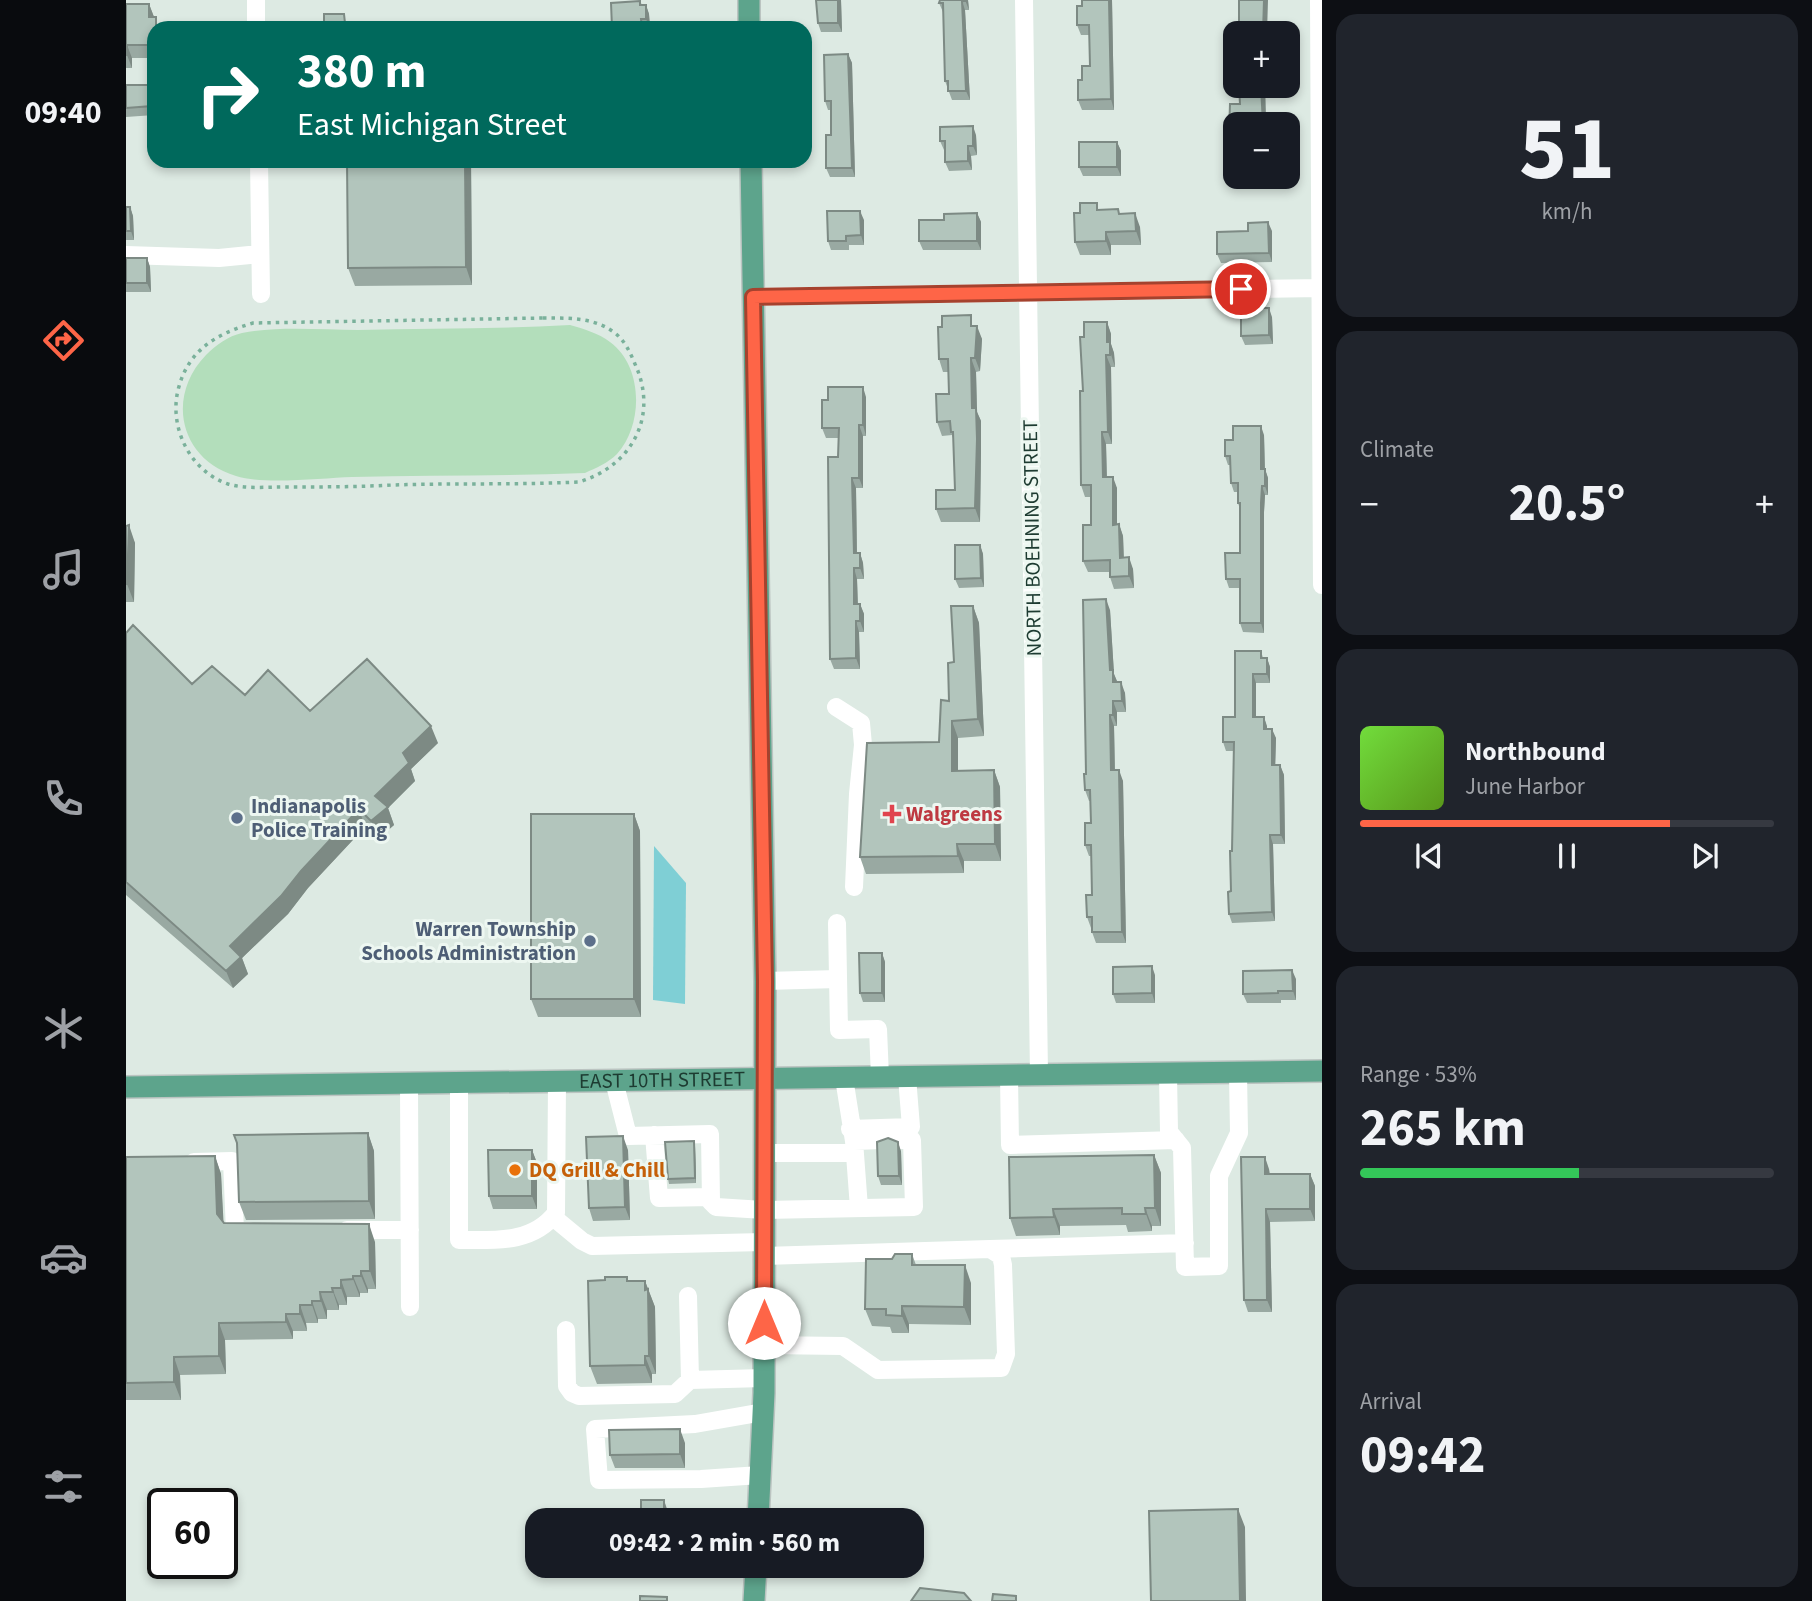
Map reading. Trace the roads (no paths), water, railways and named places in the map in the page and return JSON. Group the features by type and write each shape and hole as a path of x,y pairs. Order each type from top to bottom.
{"main road":[{"path":"749,0 749,21"},
{"path":"751,168 765,981 765,1378 759,1508"},
{"name":"EAST 10TH STREET","path":"126,1087 1322,1071"},
{"path":"754,1601 755,1578"}],"street":[{"path":"256,0 257,21"},
{"name":"NORTH BOEHNING STREET","path":"1024,0 1039,1075"},
{"path":"1319,0 1322,585"},
{"path":"259,168 261,294"},
{"path":"126,255 219,258 260,254"},
{"path":"753,297 1321,288"},
{"path":"836,707 861,723 863,745 854,887"},
{"path":"837,923 839,1030 877,1029 880,1077"},
{"path":"765,981 838,979"},
{"path":"1168,1074 1170,1132 1182,1148 1185,1267 1219,1266 1219,1176 1239,1133 1238,1073"},
{"path":"1009,1076 1010,1144 1176,1140"},
{"path":"614,1081 628,1136 710,1134 711,1202 716,1207 764,1210 914,1207 902,1137 907,1077"},
{"path":"844,1078 859,1208"},
{"path":"459,1083 459,1240 512,1240 533,1232 556,1213 558,1082"},
{"path":"409,1083 410,1307"},
{"path":"654,1136 659,1198 711,1197"},
{"path":"764,1153 902,1137"},
{"path":"853,1141 902,1137"},
{"path":"176,1162 232,1161 235,1231 262,1231"},
{"path":"553,1217 592,1246 990,1249 1185,1243"},
{"path":"329,1231 410,1230"},
{"path":"765,1345 843,1346 877,1370 1000,1368 1006,1354 1003,1265 1001,1256 990,1249"},
{"path":"688,1296 690,1380"},
{"path":"566,1330 567,1386 572,1393 579,1396 675,1394 690,1380 765,1378"},
{"path":"760,1475 701,1479 600,1480 595,1429 695,1424 763,1412"}],"water":[{"path":"654,846 686,883 685,1004 653,1000"}],"place":[{"name":"Walgreens","path":"892,814"},
{"name":"Indianapolis Police Training","path":"237,818"},
{"name":"Warren Township Schools Administration","path":"590,941"},
{"name":"DQ Grill & Chill","path":"515,1170"}]}
